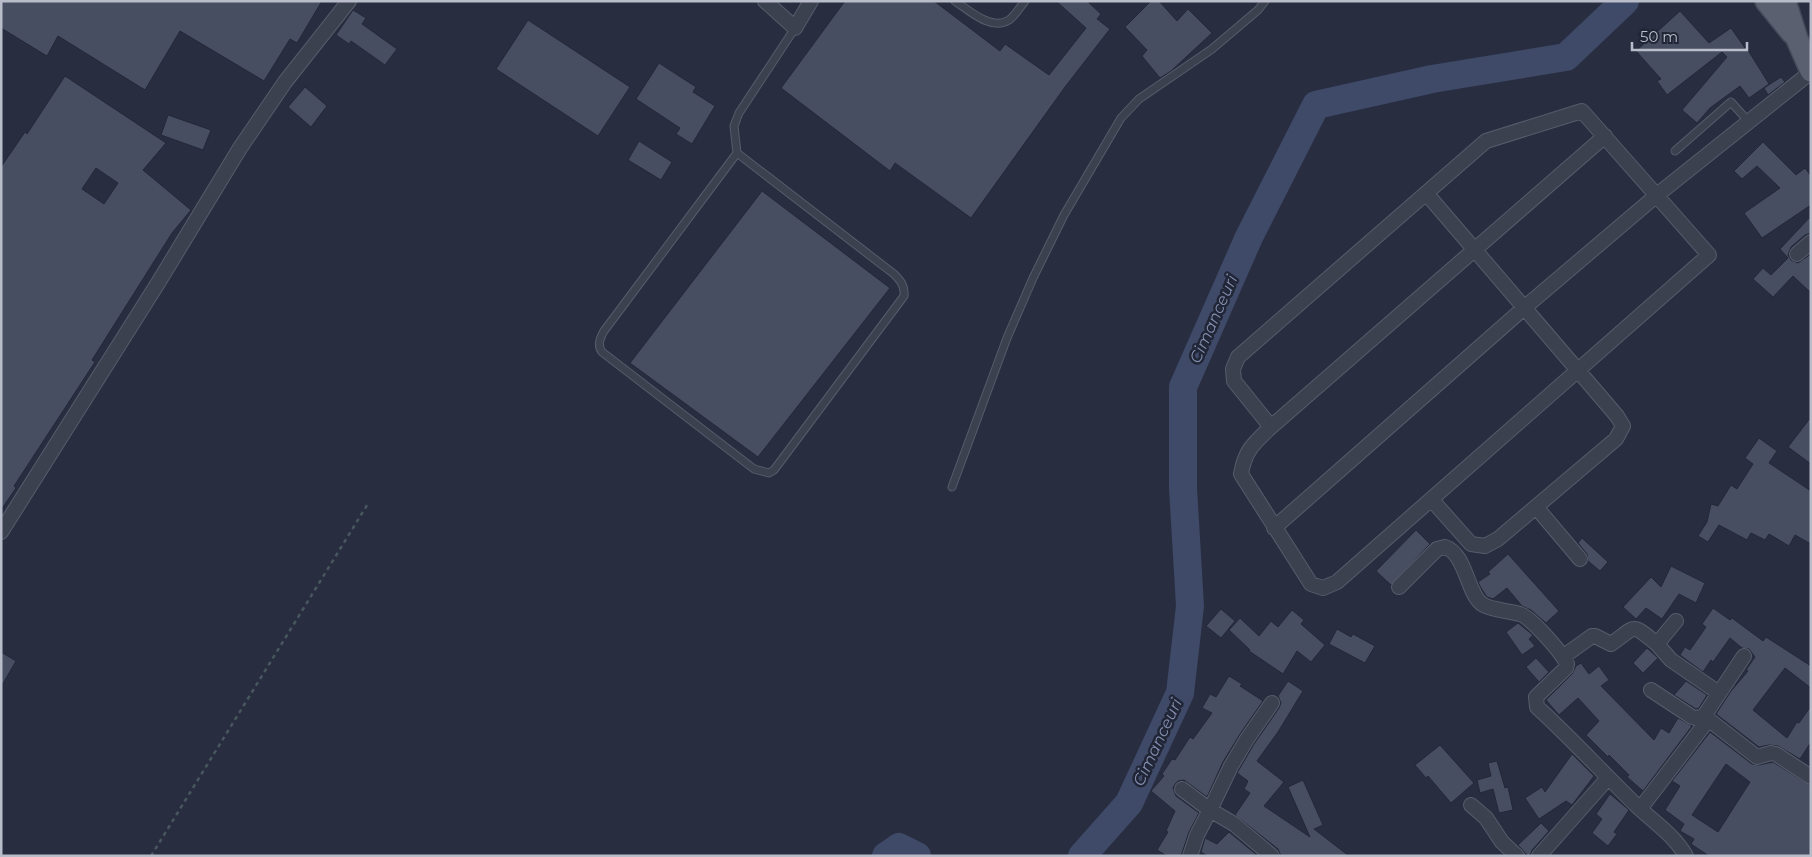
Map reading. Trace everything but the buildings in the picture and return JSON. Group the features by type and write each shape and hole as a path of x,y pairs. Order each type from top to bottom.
{"main road":[{"path":"1766,1 1797,39"},
{"path":"1785,1 1797,39 1811,72"}],"street":[{"path":"1,532 240,148 285,82 349,1"},
{"path":"765,1 795,28 811,1"},
{"path":"1274,528 1524,308 1657,196 1811,72"},
{"path":"1271,427 1234,381 1233,370 1238,357 1486,141 1582,111 1605,136 1709,255 1337,582 1323,588 1311,584 1241,474 1243,460 1249,448 1605,136"},
{"path":"1426,193 1617,416 1623,426 1616,439 1498,539 1484,546 1471,544 1431,499"},
{"path":"1797,254 1811,242"},
{"path":"1536,507 1580,558"},
{"path":"1399,587 1437,548 1448,548 1456,554 1482,605 1518,613 1527,618 1564,656 1567,664 1566,668 1536,697 1537,707 1575,742 1640,809 1675,839 1686,856"},
{"path":"1657,644 1676,621"},
{"path":"1564,656 1592,636 1596,636 1611,644 1628,630 1639,629 1657,644 1671,660 1718,693"},
{"path":"1640,809 1706,718 1718,693 1744,656"},
{"path":"1651,690 1692,717 1706,718 1757,757 1771,753 1776,754 1811,777"},
{"path":"1190,856 1197,835 1230,766 1246,739 1272,703"},
{"path":"1539,856 1608,778"},
{"path":"1182,789 1210,810 1234,824 1272,856"},
{"path":"1471,805 1486,818 1502,842 1517,856"}],"lane":[{"path":"956,1 984,20 1002,23 1011,19 1025,1"},
{"path":"952,487 1007,338 1033,278 1064,215 1121,118 1139,99 1212,48 1258,10 1265,1"},
{"path":"737,153 894,274 901,281 905,289 904,296 774,470 769,473 754,469 602,352 599,344 604,331 737,153 734,126 739,113 795,28"},
{"path":"1675,151 1731,102 1749,122"}],"path":[{"path":"151,856 369,502"}],"waterway":[{"name":"Cimanceuri","path":"1082,856 1129,803 1180,693 1190,606 1183,488 1183,387 1249,237 1316,105 1432,79 1566,57 1625,1"},
{"name":"Cimanceuri","path":"886,856 899,847 917,856"}]}
